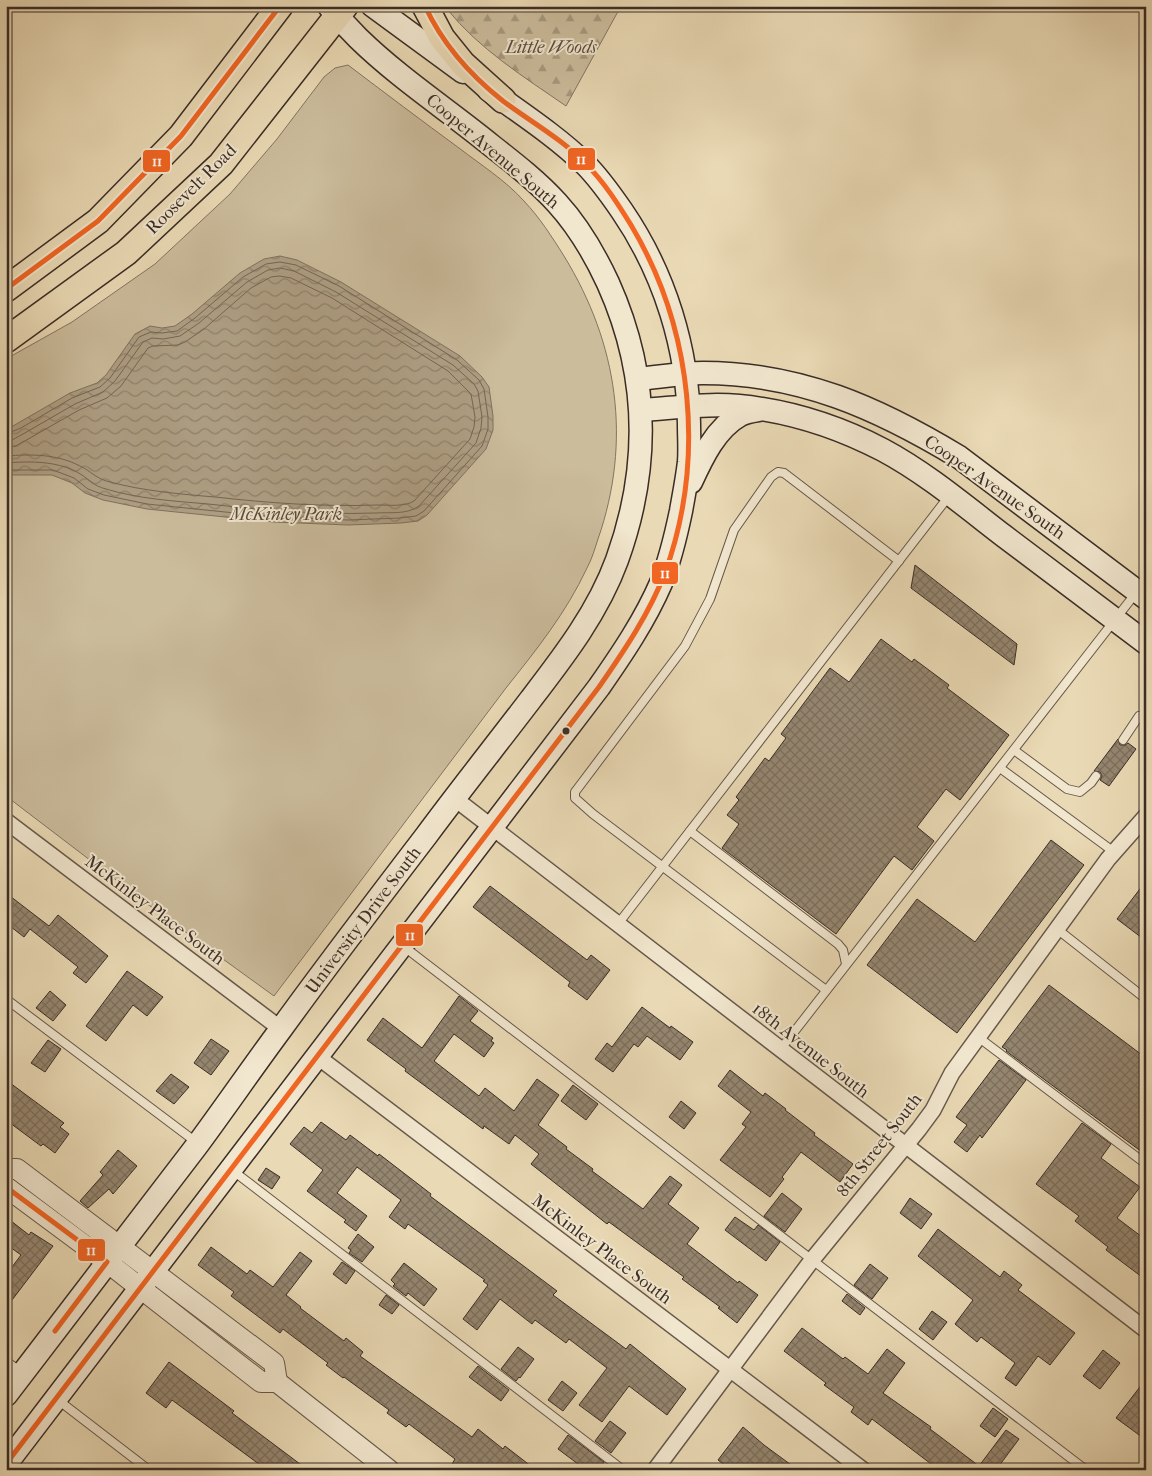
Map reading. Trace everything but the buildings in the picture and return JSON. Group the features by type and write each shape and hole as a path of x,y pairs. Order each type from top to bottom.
{"main road":[{"path":"6,289 98,221 181,136 280,6"},
{"path":"6,1464 599,687 644,618 661,583 670,556 683,501 689,460 688,407 677,331 653,264 629,221 603,184 586,165 552,136 373,6"},
{"path":"424,6 442,38 463,64 503,100"},
{"name":"Roosevelt Road","path":"6,340 126,253 221,164 337,9"},
{"name":"Cooper Avenue South","path":"337,9 359,39 379,57 530,177 570,218 595,258 610,288 626,330 638,379 641,410"},
{"name":"Cooper Avenue South","path":"638,379 684,374 740,375 803,386 840,396 875,411 960,457 1142,595"},
{"path":"641,410 738,406 798,416 856,437 906,464 950,495 1146,643"},
{"name":"University Drive South","path":"6,1395 14,1368 114,1254 198,1144 281,1029 454,798 549,676 580,631 604,590 628,530 640,456 641,410"},
{"path":"683,501 706,454 723,429 740,415 762,410"}],"street":[{"name":"18th Avenue South","path":"454,798 1146,1330"},
{"name":"8th Street South","path":"655,1470 812,1260 933,1110 952,1073 978,1037 1114,852 1146,816"},
{"name":"McKinley Place South","path":"6,822 281,1029"},
{"name":"McKinley Place South","path":"318,1057 863,1470"},
{"path":"6,1169 17,1169 147,1281 274,1364 277,1382 389,1470"},
{"path":"6,1187 114,1254"}],"lane":[{"path":"826,990 580,804 575,798 575,792 684,646 710,599 734,530 771,477 778,472 784,473 898,561"},
{"path":"618,924 950,495"},
{"path":"780,1050 1115,620 1142,595"},
{"path":"1123,740 1140,716"},
{"path":"1014,750 1072,791 1080,792 1096,776"},
{"path":"1000,768 1114,852"},
{"path":"690,831 838,944 843,950 846,964"},
{"path":"1057,929 1146,999"},
{"path":"403,946 1086,1470"},
{"path":"6,999 198,1144"},
{"path":"978,1037 1146,1164"},
{"path":"232,1170 623,1470"},
{"path":"56,1399 149,1470"}],"green space":[{"name":"Little Woods","path":"449,6 621,6 566,106 488,50 447,9"},
{"name":"McKinley Park","path":"348,65 501,179 517,193 541,221 564,256 582,289 597,324 607,358 614,394 615,466 609,502 593,554 570,600 540,645 274,996 158,912 6,796 6,359 72,322 155,264 230,194 277,139 324,77 335,68"}],"water":[{"path":"280,256 297,260 341,282 460,356 482,377 489,387 493,430 486,449 427,515 418,521 401,523 348,525 274,522 147,509 103,500 85,493 72,483 52,475 6,475 6,430 70,393 97,383 106,375 135,334 150,326 162,328 175,326 240,273 264,259"}],"transit line":[{"name":"11","path":"6,289 98,221 181,136 280,6"},
{"name":"11","path":"6,1464 599,687 644,618 665,573 678,530 686,485 689,440 687,395 680,351 668,307 652,265 626,217 593,171 567,147 503,101 479,81 440,34 425,6"},
{"name":"11","path":"6,1187 107,1262 55,1331"}]}
